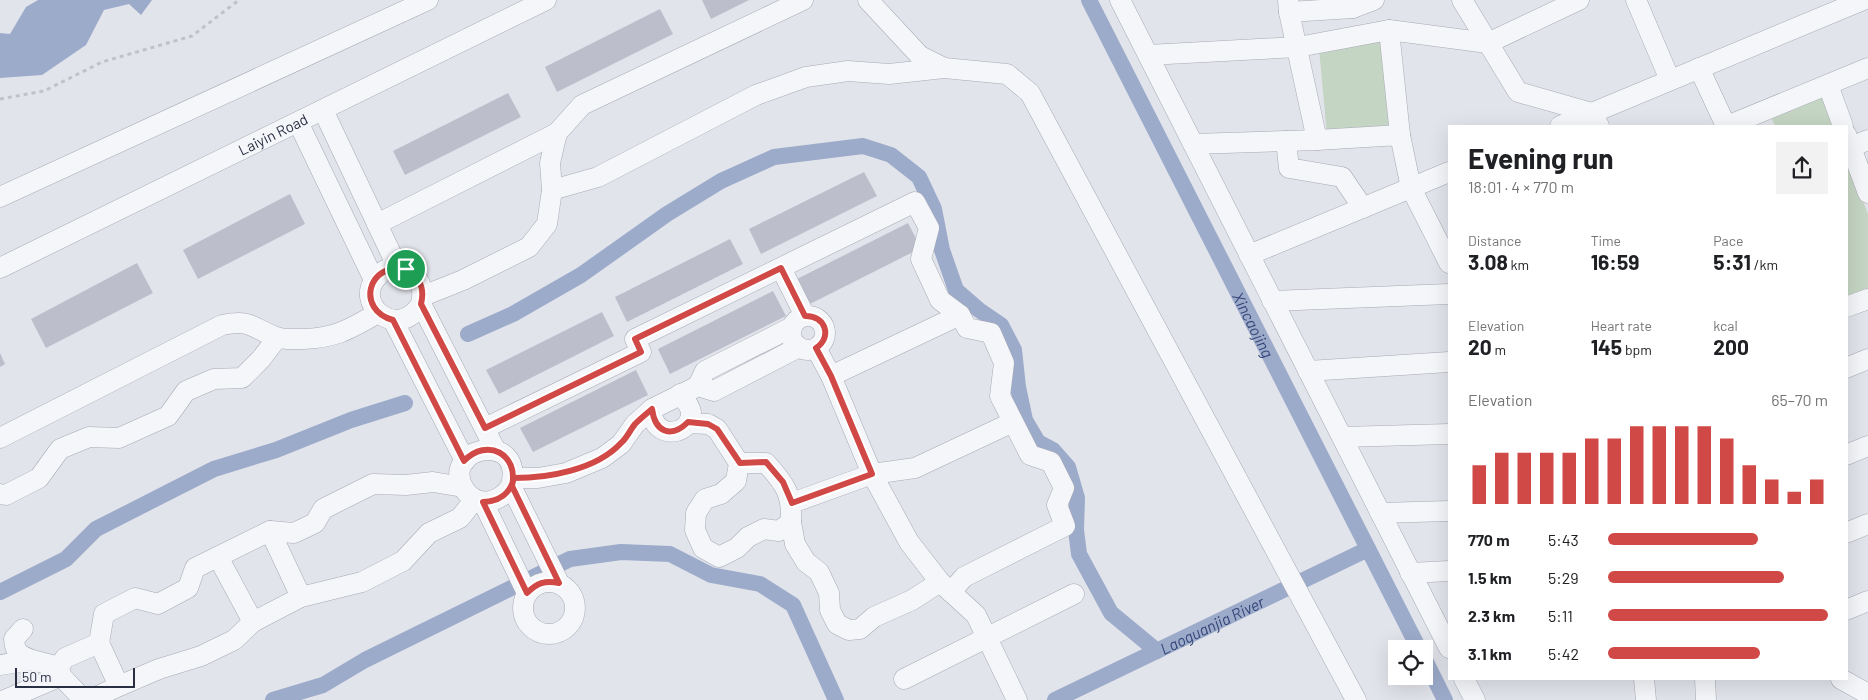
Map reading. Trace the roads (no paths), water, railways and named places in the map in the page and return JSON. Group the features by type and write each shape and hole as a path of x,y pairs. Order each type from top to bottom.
{"street":[{"path":"0,197 428,0"},
{"name":"Laiyin Road","path":"0,268 546,0"},
{"path":"377,224 557,133 582,105 803,0"},
{"path":"868,0 920,56 944,68"},
{"path":"1120,0 1448,646"},
{"path":"1289,6 1317,10 1374,0"},
{"path":"1462,0 1518,92 1596,120"},
{"path":"1148,56 1306,46 1389,30 1488,43 1579,0"},
{"path":"1636,0 1670,80"},
{"path":"1566,125 1596,120 1670,80 1863,0"},
{"path":"1289,6 1306,46 1317,140"},
{"path":"1306,46 1317,10"},
{"path":"1389,30 1400,135 1411,188 1442,236 1448,259"},
{"path":"552,190 598,177 756,95 806,77 848,71 889,74 944,68 1007,74 1030,93 1356,700"},
{"path":"1699,68 1726,125"},
{"path":"1732,125 1763,120 1828,85 1868,68"},
{"path":"1828,85 1843,125"},
{"path":"323,110 398,268"},
{"path":"298,122 374,280"},
{"path":"422,300 529,247 547,224 552,190 550,163 557,133"},
{"path":"1193,144 1400,135"},
{"path":"1286,141 1289,168 1342,177 1363,208"},
{"path":"1855,141 1868,193"},
{"path":"1249,255 1448,172"},
{"path":"485,428 641,352 635,339 915,202 929,228 921,259 940,300 960,315 968,328 991,333 1004,363 1000,396 1030,455 1051,462 1064,488 1057,505 1065,526 964,578 874,617 860,629 849,630 837,624 830,610 828,593 819,572 806,562 796,544 783,482 766,462 740,463"},
{"path":"0,438 222,325 237,322 252,324 277,338 322,339 343,333 385,316 410,317 417,312 422,300 423,288 414,274 406,269 398,268 389,269 381,273 374,280 370,296 372,305 385,316 464,461"},
{"path":"781,268 798,321 792,338 807,348 831,376 872,474 909,542 945,587 976,615 1018,700"},
{"path":"1272,301 1448,294"},
{"path":"1848,306 1868,299"},
{"path":"422,300 496,451"},
{"path":"831,376 960,315"},
{"path":"512,482 566,473 602,458 621,444 635,424 652,409 698,386 705,371 798,321 816,317 824,324 826,335 824,341 771,361 714,391 698,386"},
{"path":"0,494 6,495 39,478 60,449 89,437 119,438 168,416 186,391 214,379 242,378 261,359 277,338"},
{"path":"761,342 771,361"},
{"path":"1848,367 1867,361"},
{"path":"1308,371 1448,362"},
{"path":"652,409 653,420 660,429 670,432 681,430 688,422 691,412 680,394"},
{"path":"688,422 708,424 717,429 740,463 736,480 721,494 705,499 696,513 695,530 703,548 719,556 737,548 748,537 764,529 779,531 791,513 872,474 915,468 1014,422"},
{"path":"1342,437 1448,434"},
{"path":"1848,454 1868,446"},
{"path":"119,686 99,643 104,614 135,598 158,604 188,588 195,568 270,531 294,533 315,524 323,509 374,484 406,485 433,482 474,496 492,502 507,493 512,482 513,469 504,455 488,449 479,450 471,454 464,461 460,478 474,496 527,593"},
{"path":"512,482 559,583"},
{"path":"23,629 14,639 14,648 21,656 60,671 78,695 86,699 96,697 159,669 201,656 234,640 252,622 301,597 362,582 403,561 430,533 460,518 474,496"},
{"path":"1380,513 1448,511"},
{"path":"1848,532 1868,524"},
{"path":"270,531 301,597"},
{"path":"218,557 252,622"},
{"path":"1410,573 1448,571"},
{"path":"550,581 566,587 572,594 576,610 569,626 554,634 546,634 538,632 530,626 525,619 523,610 527,593 541,582 550,581"},
{"path":"904,679 1074,594"},
{"path":"1848,609 1868,601"},
{"path":"5,700 60,671 65,658 99,643"},
{"path":"0,664 32,660"},
{"path":"1465,680 1475,700"},
{"path":"1644,680 1646,700"},
{"path":"1704,680 1706,700"},
{"path":"1843,680 1867,692"}],"water":[{"path":"38,0 152,0 141,15 129,4 104,10 86,45 42,75 0,78 0,33 10,34 26,7"}],"waterway":[{"name":"Xincaojing","path":"1089,0 1414,640"},
{"path":"468,334 513,314 581,275 667,214 721,181 774,157 863,146 891,155 919,177 934,209 942,250 956,290 979,310 1001,325 1014,350 1018,387 1025,420 1038,442 1053,450 1068,467 1077,498 1076,530 1079,554 1111,613 1157,651"},
{"path":"0,592 66,559 96,529 214,469 276,450 351,420 405,403"},
{"name":"Laoguanjia River","path":"1055,700 1368,549"},
{"path":"273,700 323,685 365,660 570,559 621,552 670,554 711,575 760,584 793,605 836,700"},
{"name":"Xincaojing","path":"1433,676 1445,700"}]}
